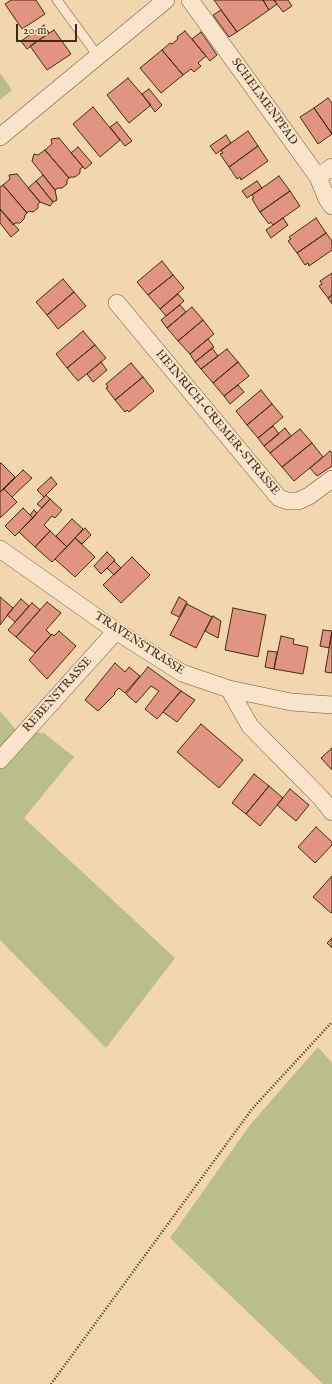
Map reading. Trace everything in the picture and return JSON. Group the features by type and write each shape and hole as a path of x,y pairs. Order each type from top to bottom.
{"street":[{"path":"0,137 166,0"},
{"name":"SCHELMENPFAD","path":"190,0 325,172 327,199 332,206"},
{"name":"HEINRICH-CREMER-STRASSE","path":"117,303 280,498 288,501 298,501 309,496 332,479"},
{"name":"TRAVENSTRASSE","path":"0,549 116,630 182,673 228,688 291,702 332,705"},
{"name":"REBENSTRASSE","path":"0,760 116,630"},
{"path":"228,688 250,726 321,798 332,812"}],"lane":[{"path":"57,0 98,56"}],"path":[{"path":"51,1384 252,1109 332,1022"}],"green space":[{"path":"0,73 12,90 0,100"},
{"path":"0,711 17,731 44,733 74,757 24,818 175,958 106,1048 0,940"},
{"path":"318,1047 332,1063 332,1384 323,1384 170,1238 250,1125"}],"building":[{"path":"11,0 36,0 45,14 22,29 5,4"},
{"path":"214,0 263,0 269,10 237,32"},
{"path":"263,0 274,0 277,4 269,10"},
{"path":"274,0 288,0 292,6 283,12"},
{"path":"221,10 237,32 229,37 213,15"},
{"path":"44,25 49,33 27,49 21,41"},
{"path":"54,30 71,54 47,70 30,46"},
{"path":"185,31 206,56 198,63 201,66 194,72 191,69 183,75 162,50 170,43 172,44 178,39 177,37"},
{"path":"201,32 217,55 210,61 192,39"},
{"path":"162,50 183,75 161,93 140,68"},
{"path":"128,78 151,105 129,123 107,95"},
{"path":"149,89 162,105 155,112 142,94"},
{"path":"328,98 332,103 332,134 314,108"},
{"path":"93,107 120,140 100,157 73,124"},
{"path":"314,108 332,134 318,144 300,117"},
{"path":"117,122 132,141 125,146 110,127"},
{"path":"248,131 258,146 229,167 220,154 223,153 221,150"},
{"path":"226,135 231,143 216,154 210,146"},
{"path":"59,138 83,167 80,169 80,173 75,177 69,178 45,150 52,144 51,139"},
{"path":"258,146 268,161 241,180 240,177 237,179 229,167"},
{"path":"78,147 92,163 85,169 71,153"},
{"path":"45,150 69,178 67,180 67,184 62,188 55,190 32,161 34,154 38,155"},
{"path":"17,174 40,202 38,204 38,208 33,212 29,211 27,213 3,185 10,179 9,175"},
{"path":"43,175 55,190 57,200 53,202 36,181"},
{"path":"279,176 290,191 260,212 252,199 254,198 252,195"},
{"path":"36,181 53,202 50,206 40,202 28,188"},
{"path":"257,181 262,188 247,198 242,191"},
{"path":"3,185 27,213 20,223 15,223 13,225 0,209 0,187"},
{"path":"290,191 300,206 273,225 271,222 269,224 260,212"},
{"path":"1,210 19,230 11,237 0,223"},
{"path":"283,218 288,225 271,238 266,230"},
{"path":"316,218 326,233 297,253 288,241 291,239 289,237"},
{"path":"326,233 332,241 332,250 309,266 308,263 305,265 297,253"},
{"path":"162,261 173,275 148,295 137,282"},
{"path":"332,273 332,295 328,298 319,286 322,284 320,281"},
{"path":"173,275 184,288 160,309 148,295"},
{"path":"63,279 74,292 47,315 36,302"},
{"path":"74,292 86,306 58,329 47,315"},
{"path":"178,294 184,301 166,316 160,309"},
{"path":"332,295 332,304 328,298"},
{"path":"180,305 186,312 167,328 161,320"},
{"path":"192,307 203,320 178,341 167,328"},
{"path":"203,320 214,334 190,354 178,341"},
{"path":"83,331 95,345 67,368 56,354"},
{"path":"208,339 214,347 195,362 190,354"},
{"path":"95,345 106,358 78,381 67,368"},
{"path":"212,348 218,356 201,369 195,362"},
{"path":"227,349 238,362 213,383 201,369"},
{"path":"101,362 107,370 93,382 87,374"},
{"path":"238,362 249,376 224,396 213,383"},
{"path":"131,363 143,377 115,400 106,388 108,387 106,384"},
{"path":"143,377 154,391 129,412 127,410 125,412 115,400"},
{"path":"238,385 244,392 230,404 224,396"},
{"path":"261,390 272,404 247,425 236,411"},
{"path":"272,404 283,417 258,438 247,425"},
{"path":"273,426 279,434 264,446 258,438"},
{"path":"285,428 291,436 270,453 264,446"},
{"path":"300,429 312,443 282,467 270,453"},
{"path":"312,443 323,457 294,481 282,467"},
{"path":"330,451 332,453 332,466 317,476 310,468"},
{"path":"1,463 15,477 0,492 0,464"},
{"path":"23,470 32,478 12,497 4,489"},
{"path":"51,477 57,484 44,497 37,490"},
{"path":"4,489 17,502 0,518 0,492"},
{"path":"46,495 50,499 42,508 37,504"},
{"path":"50,499 62,510 55,518 52,516 44,525 50,531 35,547 19,532"},
{"path":"23,508 33,518 15,536 5,526"},
{"path":"34,510 37,513 33,518 30,515"},
{"path":"72,519 83,529 67,547 56,536"},
{"path":"85,528 91,535 82,544 75,538"},
{"path":"50,531 67,547 52,562 35,547"},
{"path":"75,538 95,557 75,577 55,559"},
{"path":"107,552 115,560 101,574 94,566"},
{"path":"132,557 150,575 121,603 103,585"},
{"path":"114,561 121,568 114,575 107,568"},
{"path":"0,597 13,608 0,625"},
{"path":"179,597 187,602 179,617 171,613"},
{"path":"21,599 29,606 15,622 7,615"},
{"path":"47,602 61,613 46,630 51,635 35,653 16,637"},
{"path":"32,603 40,610 16,637 8,630"},
{"path":"187,604 212,617 196,648 170,635"},
{"path":"233,608 266,615 258,657 225,650"},
{"path":"213,616 221,621 218,638 205,631"},
{"path":"323,630 332,631 329,648 320,646"},
{"path":"59,631 76,646 47,679 29,660 52,634 54,636"},
{"path":"332,632 332,673 325,672"},
{"path":"281,636 294,639 293,644 308,647 303,674 274,669"},
{"path":"268,651 277,652 274,669 265,667"},
{"path":"115,663 125,672 129,667 140,676 125,693 119,688 98,711 85,700"},
{"path":"148,667 181,691 157,719 145,709 159,691 151,686 136,703 126,694"},
{"path":"181,691 195,700 177,722 163,712"},
{"path":"201,724 243,760 219,788 177,752"},
{"path":"332,748 332,770 321,758"},
{"path":"254,774 269,786 246,814 232,803"},
{"path":"269,786 283,798 260,826 246,814"},
{"path":"290,789 309,805 296,821 277,805"},
{"path":"316,827 332,842 332,845 315,863 298,847"},
{"path":"332,876 332,912 331,913 313,897"},
{"path":"332,938 332,948 327,943"}]}
